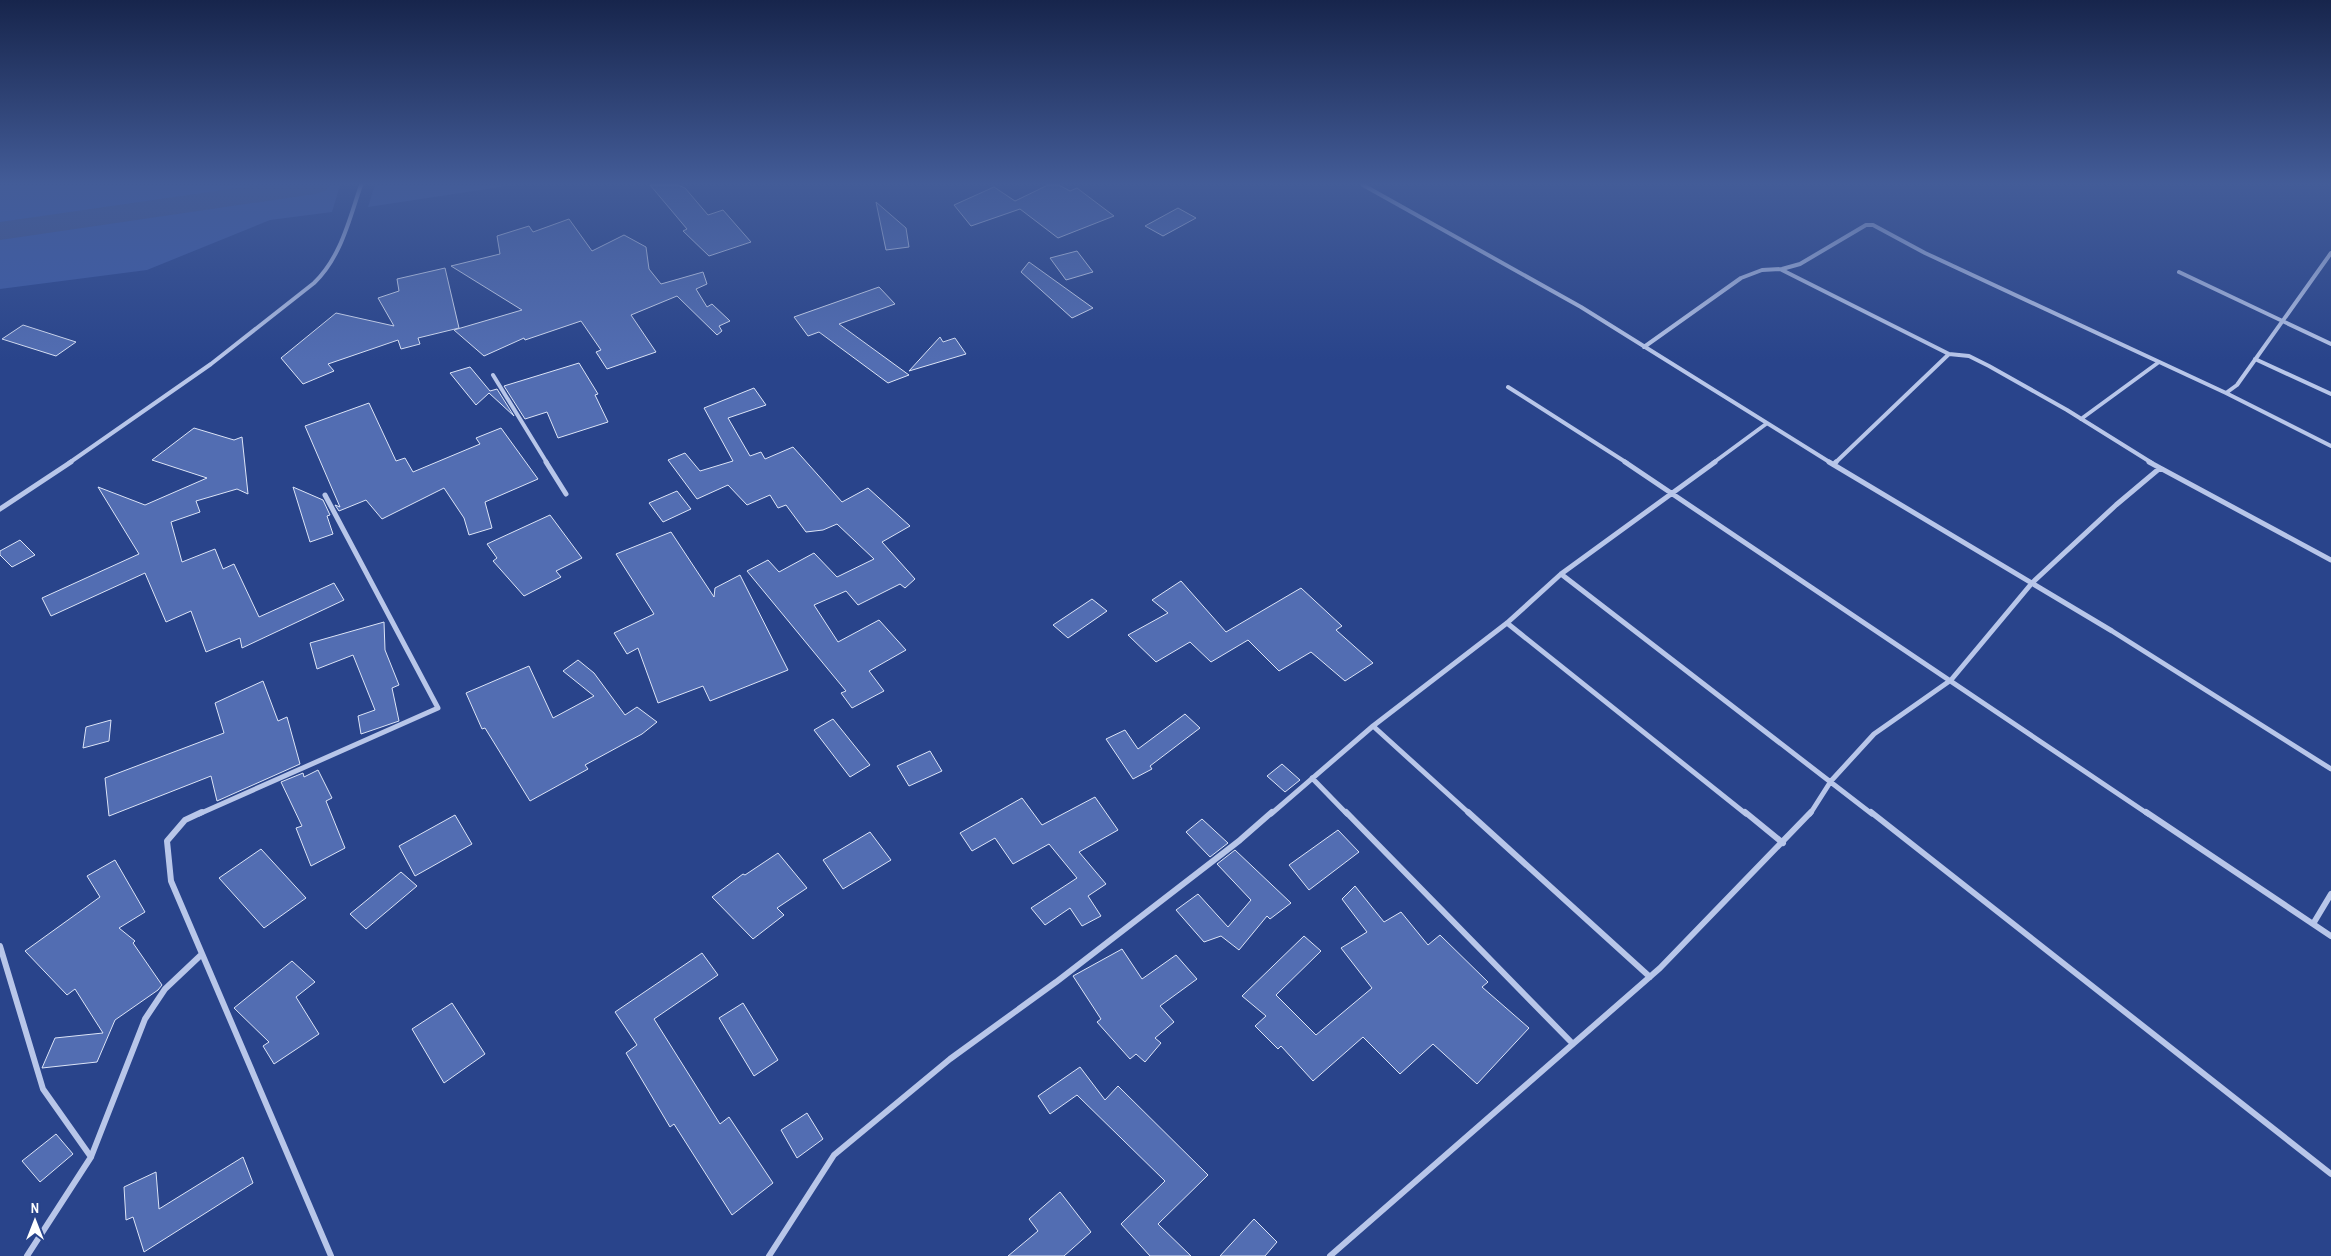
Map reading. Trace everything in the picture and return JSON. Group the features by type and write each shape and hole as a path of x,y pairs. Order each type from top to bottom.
{"street":[{"path":"0,509 174,389 254,331 313,282 331,264 340,244"},
{"path":"1468,244 1581,307 1766,424 2032,583 2331,769"},
{"path":"1644,347 1741,278 1762,270 1782,269 1800,264 1835,244"},
{"path":"1908,244 1933,257 2226,393 2331,446"},
{"path":"2226,393 2237,385 2331,253"},
{"path":"1782,269 1949,354 1969,356 2082,419 2092,428 2160,468 2331,560"},
{"path":"2179,272 2331,344"},
{"path":"1834,464 1949,354"},
{"path":"2255,358 2331,394"},
{"path":"2082,419 2159,362"},
{"path":"493,375 566,494"},
{"path":"1508,387 1672,492 1784,570 2331,936"},
{"path":"769,1256 834,1156 950,1059 1056,982 1240,840 1373,726 1507,623 1561,574 1766,424"},
{"path":"1330,1256 1650,977 1811,813 1831,781 1874,734 1951,680 2032,583 2116,505 2160,468"},
{"path":"325,495 438,708 185,820 167,841 171,881 332,1256"},
{"path":"1561,574 1831,781 2331,1174"},
{"path":"1507,623 1783,842"},
{"path":"1373,726 1650,977"},
{"path":"1312,778 1572,1044"},
{"path":"2313,924 2331,894"},
{"path":"0,946 43,1089 91,1157"},
{"path":"27,1256 91,1157 145,1019 166,988 202,954"}],"shaded area":[{"path":"0,244 212,244 147,270 0,289"}],"building":[{"path":"498,244 587,244 592,251 607,244 640,244 646,247 649,269 661,284 703,272 707,284 696,289 707,307 712,304 730,321 719,326 722,331 717,335 677,296 631,315 656,352 607,369 596,352 601,350 581,321 525,340 524,338 484,356 454,330 522,310 451,266 500,254"},
{"path":"696,244 746,244 709,256"},
{"path":"885,244 908,244 909,247 886,250"},
{"path":"1077,251 1093,272 1066,280 1050,258"},
{"path":"1029,262 1093,308 1072,318 1021,272"},
{"path":"445,268 459,328 418,338 420,344 401,349 398,340 328,364 334,371 303,384 281,358 336,313 394,326 378,298 399,291 397,279"},
{"path":"879,287 895,304 839,324 909,375 888,383 819,332 808,336 794,317"},
{"path":"23,325 76,342 56,356 2,339"},
{"path":"940,337 943,342 955,338 966,354 909,371"},
{"path":"579,363 598,394 595,395 608,422 558,438 547,412 525,419 504,386"},
{"path":"470,367 490,391 497,389 514,416 489,393 476,405 450,373"},
{"path":"754,388 766,405 728,418 750,456 761,452 765,459 793,447 842,502 868,488 910,526 882,542 915,579 905,588 900,584 858,605 846,591 814,605 838,642 879,620 906,650 869,671 884,691 852,708 841,693 846,691 747,571 768,560 779,572 814,553 837,577 874,559 837,524 823,530 806,532 786,505 778,508 770,495 747,505 728,485 697,499 668,460 685,453 700,471 733,461 704,408"},
{"path":"369,403 396,461 405,458 413,472 480,444 476,438 501,428 538,479 485,502 492,528 469,535 464,518 444,488 382,519 366,500 339,511 335,505 340,507 305,426"},
{"path":"194,428 234,440 242,437 248,494 237,489 196,501 200,512 171,522 182,562 215,549 223,569 234,564 259,617 334,583 344,600 242,648 240,638 206,652 191,611 166,622 145,573 51,616 42,598 139,554 98,487 145,505 207,478 152,460"},
{"path":"293,487 323,500 330,515 327,516 333,534 310,542"},
{"path":"677,491 691,509 663,522 649,503"},
{"path":"550,515 582,558 556,571 561,577 524,596 493,561 497,558 487,544"},
{"path":"671,532 714,597 715,588 740,575 788,670 710,701 703,686 658,703 638,648 627,654 614,633 654,614 616,554"},
{"path":"20,540 35,555 12,567 0,555 0,551"},
{"path":"1181,581 1226,632 1301,588 1342,626 1336,630 1373,663 1345,681 1311,652 1279,671 1248,640 1211,662 1190,642 1156,662 1128,635 1168,613 1152,600"},
{"path":"1092,599 1107,611 1068,638 1053,625"},
{"path":"384,622 385,650 399,685 392,688 399,721 361,734 358,716 375,710 353,655 317,669 310,643"},
{"path":"578,660 594,673 625,715 637,707 657,722 642,734 585,765 588,769 530,801 485,728 482,729 466,693 529,666 553,718 594,696 563,671"},
{"path":"263,681 278,721 287,717 300,764 217,801 211,776 109,816 105,778 224,733 215,703"},
{"path":"1185,714 1200,728 1150,766 1152,769 1133,779 1106,739 1125,730 1138,749"},
{"path":"833,719 870,765 850,777 814,730"},
{"path":"111,720 109,741 83,748 86,727"},
{"path":"930,751 942,771 909,786 897,766"},
{"path":"1282,764 1300,780 1285,792 1267,776"},
{"path":"318,770 332,798 326,801 345,848 311,866 296,828 302,826 281,782 303,773 304,777"},
{"path":"1095,797 1118,830 1079,852 1106,884 1088,896 1101,916 1082,926 1070,908 1045,925 1031,908 1077,878 1049,844 1013,864 995,838 972,851 960,833 1022,798 1042,825"},
{"path":"455,815 472,844 415,876 399,846"},
{"path":"1202,819 1228,843 1210,857 1186,832"},
{"path":"1338,830 1359,852 1309,890 1289,865"},
{"path":"870,832 891,860 843,889 823,860"},
{"path":"261,849 306,898 264,928 219,878"},
{"path":"1235,850 1291,903 1270,919 1267,916 1239,950 1221,936 1204,942 1176,910 1198,894 1228,927 1251,900 1217,864"},
{"path":"778,853 807,888 777,908 784,915 753,939 712,897 743,874 745,875"},
{"path":"115,860 145,912 119,928 135,941 133,943 162,985 158,990 115,1020 97,1062 42,1068 55,1038 103,1033 75,989 67,995 25,951 100,897 87,876"},
{"path":"401,872 417,886 366,929 350,914"},
{"path":"1355,886 1384,922 1401,912 1428,945 1440,935 1488,982 1482,987 1529,1028 1477,1084 1433,1044 1400,1074 1363,1037 1313,1081 1281,1046 1278,1049 1255,1026 1266,1016 1242,996 1304,936 1321,951 1276,995 1316,1035 1372,988 1341,948 1367,932 1342,899"},
{"path":"1122,949 1142,979 1176,955 1197,979 1160,1006 1174,1022 1155,1038 1161,1043 1145,1062 1136,1054 1130,1059 1097,1022 1101,1019 1073,976"},
{"path":"702,953 718,975 654,1019 720,1124 729,1117 773,1183 732,1215 674,1124 670,1127 626,1053 637,1045 615,1012"},
{"path":"292,961 315,982 296,997 319,1034 274,1064 263,1046 269,1042 234,1008"},
{"path":"452,1003 485,1054 444,1083 412,1029"},
{"path":"743,1003 778,1060 754,1076 719,1018"},
{"path":"1080,1067 1105,1100 1118,1086 1208,1175 1158,1224 1191,1256 1150,1256 1121,1224 1165,1181 1077,1095 1050,1114 1038,1096"},
{"path":"807,1113 823,1139 797,1158 781,1130"},
{"path":"56,1134 73,1154 40,1182 22,1161"},
{"path":"243,1157 253,1183 144,1252 133,1217 126,1220 124,1187 156,1172 159,1209"},
{"path":"1060,1192 1091,1232 1064,1256 1008,1256 1038,1231 1029,1219"},
{"path":"1254,1219 1277,1242 1265,1256 1220,1256"}]}
